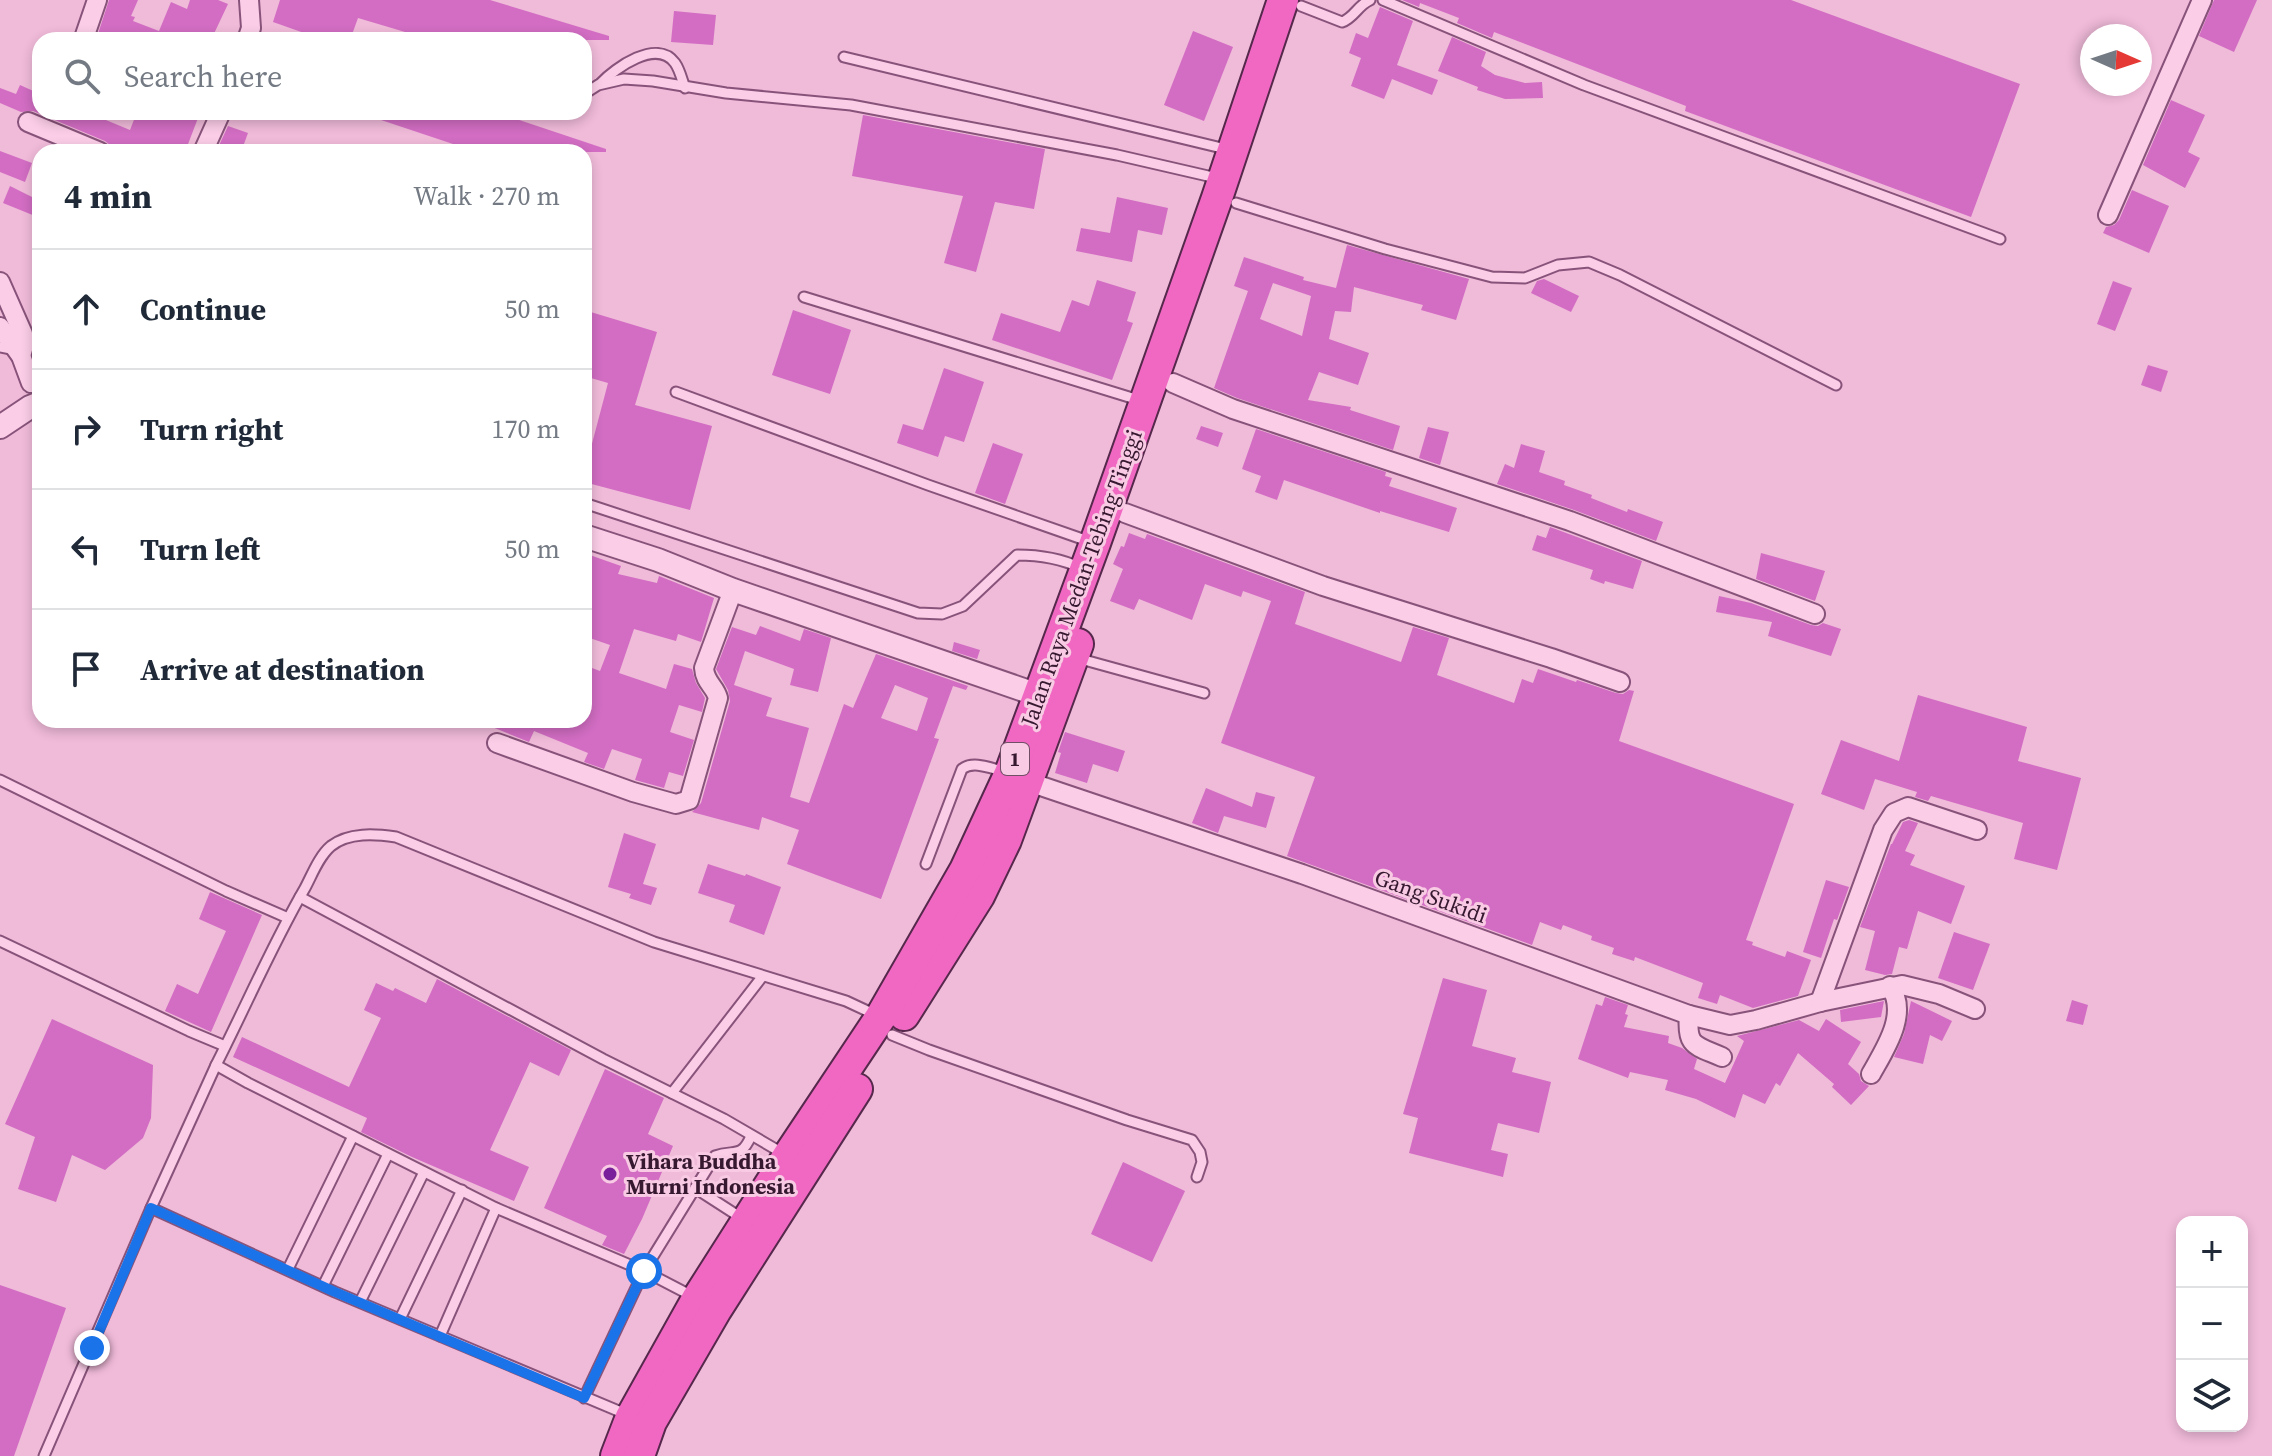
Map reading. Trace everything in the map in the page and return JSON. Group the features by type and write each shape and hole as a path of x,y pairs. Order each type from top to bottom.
{"highway":[{"name":"Jalan Raya Medan-Tebing Tinggi","path":"639,1456 651,1422 886,1026 965,870 1019,777 1074,657 1173,383 1230,191 1233,150 1296,2"},
{"name":"Jalan Raya Medan-Tebing Tinggi","path":"1019,777 1038,695 1145,402 1230,191 1256,140 1296,2"},
{"name":"Jalan Raya Medan-Tebing Tinggi","path":"616,1456 631,1417 697,1299 788,1156 886,1026"}],"street":[{"path":"86,32 97,0"},
{"path":"249,0 250,32"},
{"path":"2108,215 2202,0"},
{"path":"207,144 217,120"},
{"path":"28,122 81,144"},
{"path":"0,282 23,334 25,342 19,353"},
{"path":"0,327 19,353 32,392"},
{"path":"1173,383 1233,409 1570,521 1815,614"},
{"path":"0,427 32,400"},
{"path":"1125,513 1323,586 1620,682"},
{"path":"592,539 1038,695"},
{"path":"497,743 633,792 676,804 686,802 718,698 705,677 704,668 733,590"},
{"name":"Gang Sukidi","path":"1019,777 1302,874 1689,1015 1730,1025 1890,986"},
{"path":"1820,1002 1883,830 1894,813 1908,807 1977,830"},
{"path":"1871,1074 1888,1043 1897,1015 1897,1000 1890,986 1915,987 1975,1009"},
{"path":"1689,1015 1687,1033 1690,1040 1722,1057"}],"lane":[{"path":"1296,2 1342,22 1350,19 1362,3 1370,0"},
{"path":"1383,0 1584,85 2000,239"},
{"path":"592,89 613,70 635,58 657,54 675,63 685,88"},
{"path":"844,57 1233,150"},
{"path":"598,85 624,79 653,81 685,88 865,108 1117,155 1230,191 1385,249 1492,277 1525,278 1558,265 1589,262 1836,385"},
{"path":"804,297 1145,402"},
{"path":"676,392 928,485 1089,556"},
{"path":"592,506 918,613 942,614 963,606 1017,555 1039,555 1067,561 1089,556"},
{"path":"1074,657 1204,693"},
{"path":"926,864 962,769 967,765 976,765 1019,777"},
{"path":"0,780 226,891 288,918"},
{"path":"44,1456 151,1208 288,918 328,849 351,837 396,837 654,942 846,1001 929,1050 1192,1140 1202,1162 1197,1177"},
{"path":"300,897 603,1059 724,1119 788,1156"},
{"path":"0,941 225,1046"},
{"path":"672,1093 762,977"},
{"path":"216,1065 496,1208 644,1271 697,1299"},
{"path":"288,1269 353,1136"},
{"path":"584,1398 644,1271 715,1156 742,1151 751,1136"},
{"path":"323,1286 388,1154"},
{"path":"360,1302 424,1172"},
{"path":"695,1188 747,1222"},
{"path":"400,1319 462,1190"},
{"path":"151,1208 323,1286 631,1417"},
{"path":"440,1336 496,1208"}],"building":[{"path":"109,0 138,0 131,16 135,17 133,21 159,31 171,2 187,9 190,0 218,0 228,4 215,32 99,32"},
{"path":"280,0 490,0 609,36 609,40 592,40 592,32 405,32 358,18 353,32 301,32 273,22"},
{"path":"1402,0 1791,0 2020,84 1971,217 1685,111 1686,106 1494,32 1492,38 1457,23 1459,18 1420,3 1419,7"},
{"path":"2214,0 2257,0 2234,52 2199,36"},
{"path":"1380,7 1413,21 1397,65 1438,80 1432,95 1392,79 1384,99 1351,86 1361,58 1349,53 1356,33 1368,38"},
{"path":"674,11 716,15 713,45 671,42"},
{"path":"1193,31 1233,47 1204,121 1164,105"},
{"path":"1452,37 1486,52 1481,66 1495,75 1525,83 1542,82 1543,98 1505,99 1477,90 1478,87 1438,71"},
{"path":"20,85 32,90 32,111 21,112 0,103 0,88 16,94"},
{"path":"2171,100 2205,115 2188,152 2200,158 2185,188 2143,165"},
{"path":"863,115 1045,149 1034,209 995,202 976,272 944,263 963,196 852,176"},
{"path":"55,120 106,120 130,130 134,120 197,120 188,144 109,144"},
{"path":"381,120 519,120 591,144 453,144"},
{"path":"228,126 248,133 244,144 220,144"},
{"path":"592,144 606,149 606,152 592,152"},
{"path":"0,151 32,163 25,182 0,172"},
{"path":"10,186 32,197 32,215 3,203"},
{"path":"2132,190 2169,206 2149,253 2103,233 2106,227 2119,220"},
{"path":"1117,197 1168,208 1162,235 1138,230 1132,262 1076,251 1081,228 1110,233"},
{"path":"1347,245 1469,279 1456,320 1421,310 1423,305 1354,287 1351,312 1335,311 1329,339 1369,353 1358,385 1319,372 1308,400 1351,407 1350,410 1400,426 1393,450 1214,388 1248,291 1234,286 1244,257 1304,277 1303,280 1336,288","holes":["1273,283 1311,296 1302,336 1260,319"]},
{"path":"1544,279 1579,296 1571,312 1531,293 1537,281"},
{"path":"1097,280 1136,292 1127,321 1133,323 1112,380 992,340 1001,313 1060,332 1072,300 1089,306"},
{"path":"2113,281 2132,288 2115,331 2097,324"},
{"path":"793,310 851,330 830,394 772,375"},
{"path":"592,312 657,332 635,405 712,426 690,510 592,484 592,444 608,383 592,378"},
{"path":"2148,365 2168,371 2161,392 2141,385"},
{"path":"944,368 984,382 964,442 945,436 938,457 897,443 903,424 923,430"},
{"path":"1201,426 1223,433 1218,447 1196,439"},
{"path":"1428,427 1449,432 1440,465 1419,458"},
{"path":"1256,429 1386,472 1385,476 1392,478 1389,486 1457,508 1449,532 1380,513 1284,480 1277,500 1255,492 1261,476 1242,469"},
{"path":"993,443 1023,454 1005,504 975,493"},
{"path":"1521,444 1545,451 1539,472 1565,481 1564,485 1592,495 1591,498 1663,522 1656,541 1497,484 1505,464 1514,468"},
{"path":"1550,527 1642,561 1633,589 1590,579 1593,570 1532,550 1537,535 1546,538"},
{"path":"1129,533 1145,539 1147,534 1305,592 1295,624 1401,662 1413,627 1449,638 1437,675 1514,703 1522,679 1533,683 1538,669 1616,693 1634,691 1619,741 1794,804 1746,940 1785,957 1787,951 1811,960 1798,996 1753,1008 1720,995 1717,1004 1698,998 1703,983 1635,957 1634,961 1612,954 1614,948 1563,925 1561,930 1540,922 1532,945 1287,856 1315,777 1221,743 1271,601 1243,591 1241,597 1205,584 1192,620 1139,599 1134,610 1110,601 1123,569 1113,564"},
{"path":"1761,553 1825,571 1815,601 1756,579"},
{"path":"592,556 621,566 618,574 657,583 659,576 714,598 701,642 678,634 676,641 634,629 619,673 666,689 674,664 692,669 705,698 702,712 679,705 670,732 694,740 683,776 669,772 664,788 635,780 642,759 612,749 604,769 584,762 588,753 534,731 529,742 495,728 592,728 592,668 600,671 610,645 592,639"},
{"path":"1719,596 1751,603 1811,625 1823,623 1841,629 1831,656 1768,636 1772,622 1716,612"},
{"path":"760,626 800,641 804,629 831,638 818,692 790,685 794,669 745,651 734,685 772,698 766,716 809,728 790,797 809,803 844,704 853,708 876,654 968,686 966,690 953,686 934,738 939,739 881,899 787,864 799,830 762,817 759,830 692,812 701,803 730,701 728,690 716,669 732,627 756,635","holes":["895,685 928,698 917,731 881,718"]},
{"path":"954,642 980,650 977,659 952,651"},
{"path":"1918,695 2027,727 2018,761 2081,778 2057,870 2014,859 2023,823 1931,796 1928,801 1915,797 1917,792 1875,779 1864,810 1821,794 1841,740 1899,761"},
{"path":"1065,732 1125,751 1118,772 1093,764 1087,783 1055,773"},
{"path":"1206,788 1252,807 1256,792 1275,797 1266,828 1224,816 1218,833 1192,823"},
{"path":"1903,822 1918,823 1905,851 1915,855 1910,865 1965,886 1951,924 1918,911 1907,949 1899,947 1892,974 1885,975 1865,970 1875,931 1860,927 1891,844"},
{"path":"624,833 656,844 643,884 657,888 651,905 629,898 631,894 608,887"},
{"path":"708,864 781,887 764,935 729,922 735,905 698,893"},
{"path":"1826,880 1849,887 1821,958 1803,952"},
{"path":"210,892 262,915 211,1032 165,1011 177,984 198,994 226,931 199,919"},
{"path":"1954,932 1990,944 1973,990 1938,978"},
{"path":"1443,978 1487,990 1472,1046 1516,1058 1512,1072 1551,1082 1539,1133 1498,1123 1491,1150 1508,1154 1503,1177 1409,1153 1418,1118 1403,1114"},
{"path":"437,979 571,1050 559,1076 530,1062 490,1150 529,1167 514,1201 361,1132 367,1118 233,1057 242,1037 349,1087 381,1018 364,1010 376,983 393,991 395,988 426,1003"},
{"path":"1605,997 1628,1005 1624,1027 1669,1036 1668,1043 1697,1059 1694,1069 1725,1083 1744,1041 1737,1036 1799,1020 1819,1031 1826,1019 1861,1042 1848,1064 1869,1086 1851,1105 1832,1087 1834,1084 1798,1053 1780,1086 1776,1083 1765,1104 1743,1094 1735,1118 1696,1099 1665,1090 1668,1080 1630,1072 1628,1078 1578,1059 1596,1004 1602,1006"},
{"path":"2072,1000 2088,1005 2083,1025 2066,1021"},
{"path":"1884,1001 1881,1017 1841,1022 1840,1010"},
{"path":"1911,1001 1952,1021 1942,1041 1930,1035 1923,1064 1894,1057 1904,1034"},
{"path":"52,1019 153,1065 151,1118 143,1138 105,1170 72,1155 56,1202 18,1189 35,1137 5,1124"},
{"name":"Vihara Buddha Murni Indonesia","path":"605,1069 664,1098 648,1134 673,1146 624,1254 602,1245 607,1236 544,1208"},
{"path":"1123,1162 1185,1191 1152,1262 1091,1234"},
{"path":"0,1285 66,1308 14,1456 0,1456"}],"place":[{"name":"Vihara Buddha Murni Indonesia","path":"610,1174"}],"route":[{"path":"92,1348 151,1208 335,1292 584,1398 644,1271"}]}
